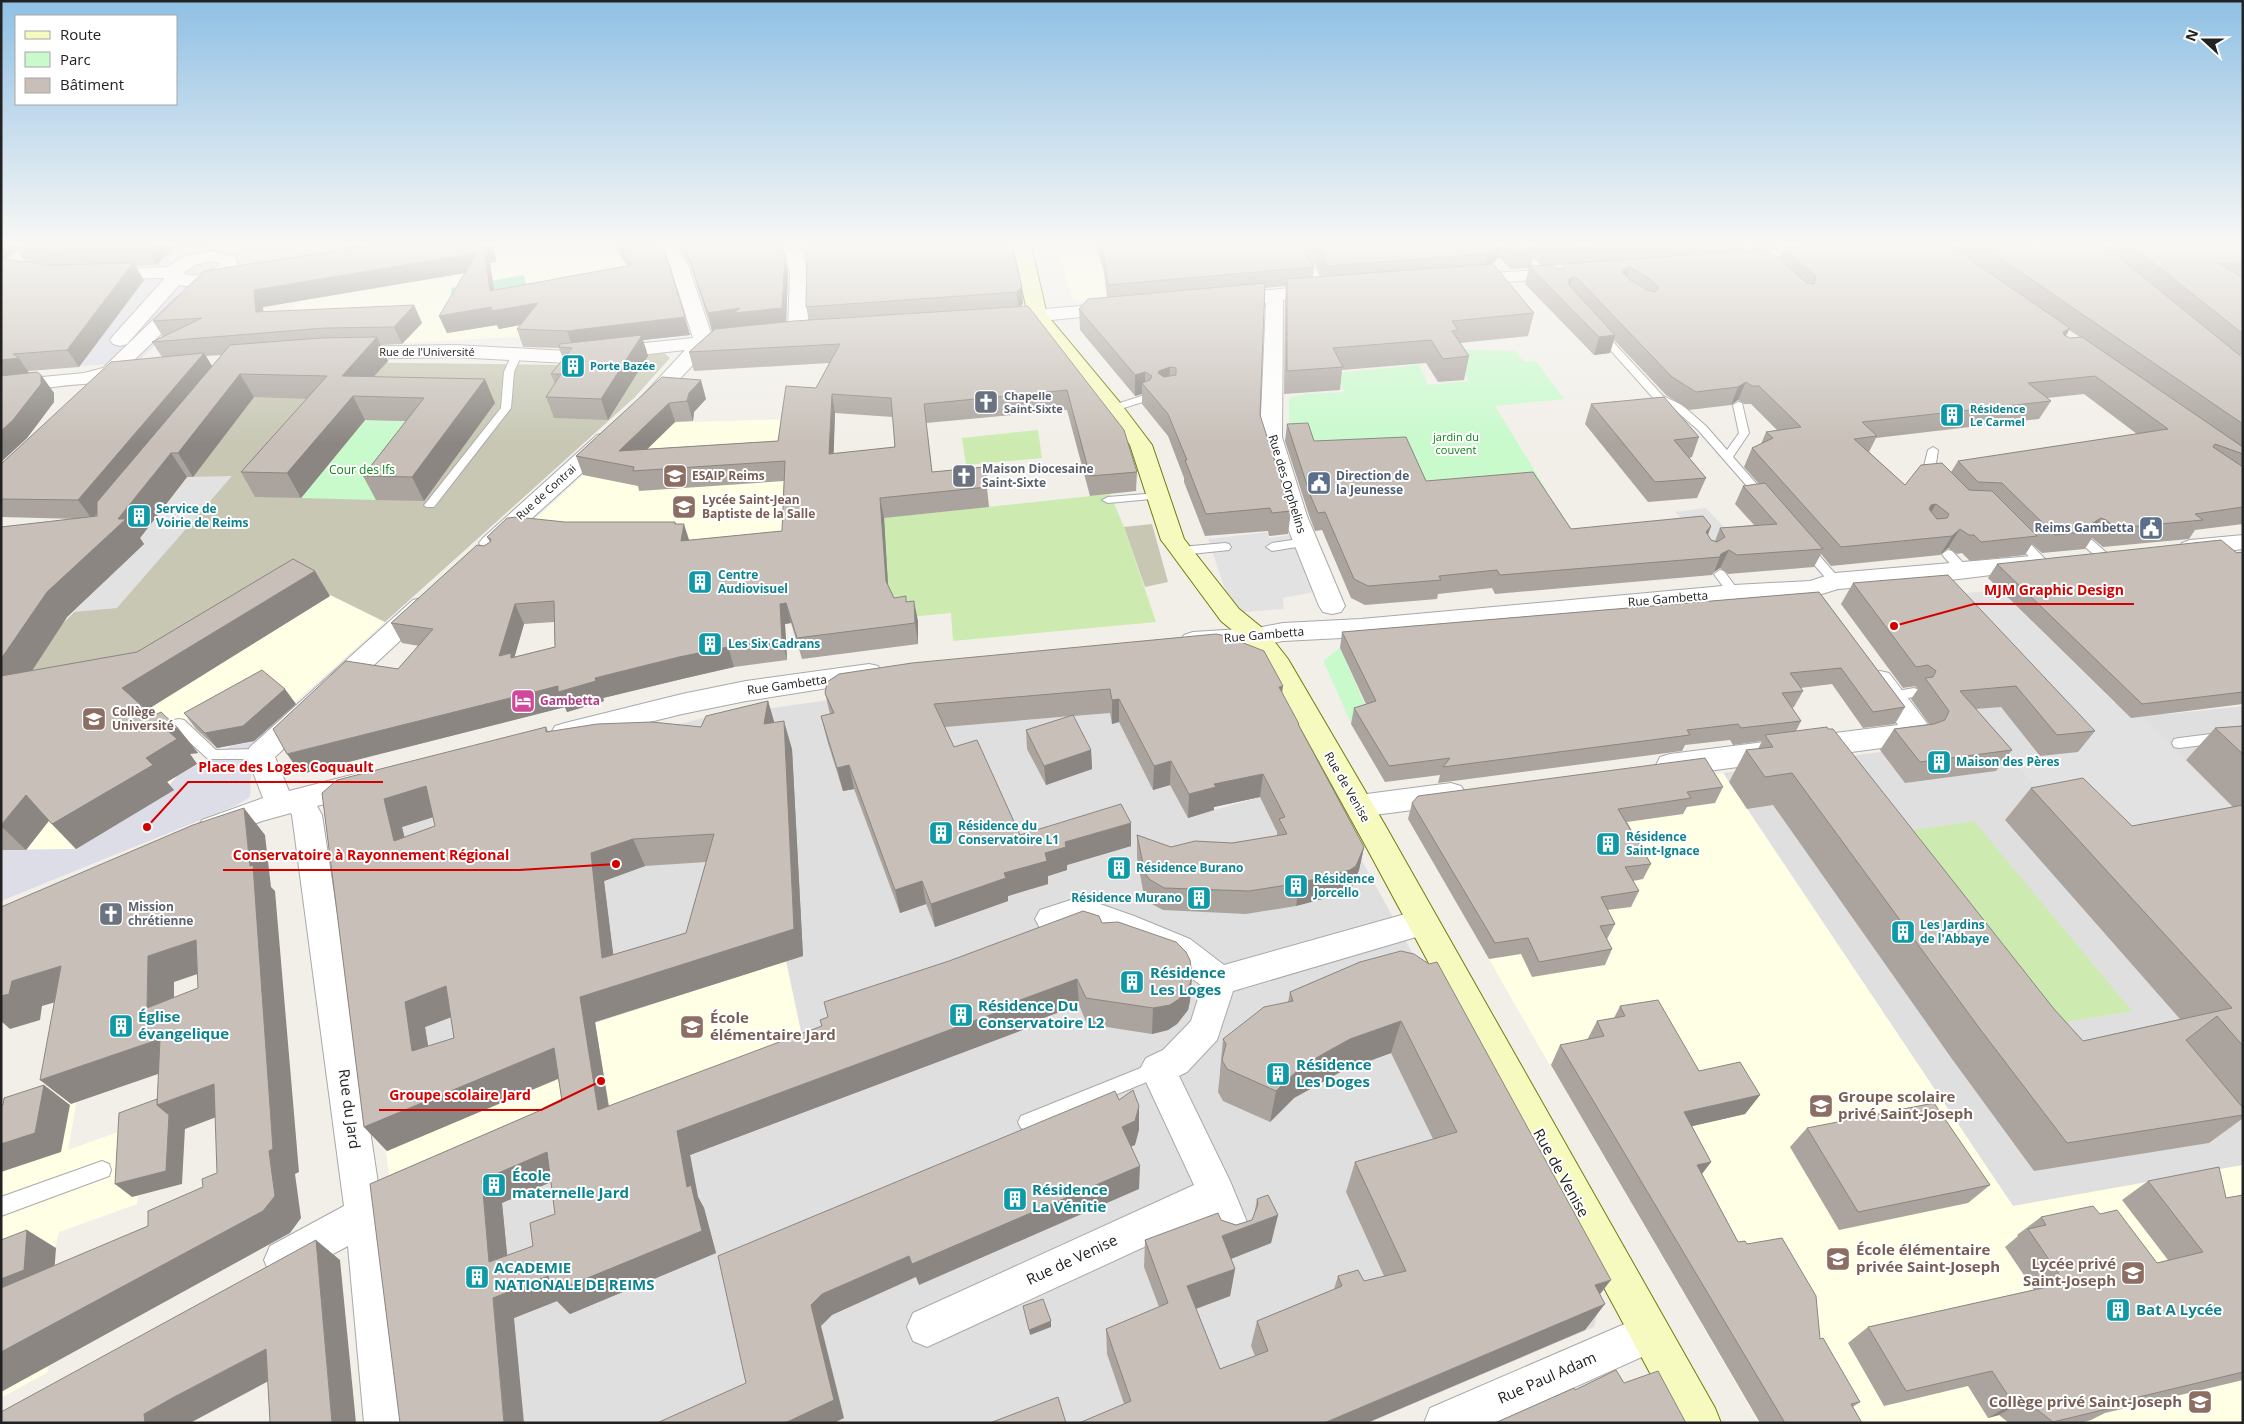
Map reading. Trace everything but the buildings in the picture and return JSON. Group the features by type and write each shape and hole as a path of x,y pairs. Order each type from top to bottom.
{"street":[{"path":"85,388 145,311"},
{"path":"1,387 85,388 111,372 174,311"},
{"path":"694,311 704,342"},
{"path":"798,311 798,333"},
{"path":"1037,311 1038,316"},
{"path":"989,319 1088,311"},
{"name":"Rue des Orphelins","path":"1275,311 1271,437 1295,516 1332,606"},
{"name":"Rue de Venise","path":"1038,316 1114,408 1141,445 1173,540 1230,616 1263,645 1279,666 1359,806 1700,1423"},
{"name":"Rue de l'Université","path":"333,354 455,351 567,357 751,337"},
{"name":"Rue de Contrai","path":"474,558 514,530 655,395 704,342"},
{"path":"111,372 145,369"},
{"path":"2164,551 2243,542"},
{"name":"Rue Gambetta","path":"1169,643 1231,637 1263,645 1283,632 1361,628 1727,584 1823,585 1956,563 2057,562 2105,552"},
{"path":"1823,585 1828,611"},
{"path":"290,802 275,788 260,754 438,591"},
{"path":"1643,769 1919,733 1902,694 1868,665"},
{"name":"Rue Gambetta","path":"538,740 746,691 888,670"},
{"path":"188,838 233,819 384,778"},
{"path":"1359,806 1475,791"},
{"name":"Rue du Jard","path":"290,802 307,815 364,1216 385,1423"},
{"path":"1051,919 1080,910 1123,925 1178,949 1220,981"},
{"path":"1220,981 1423,922"},
{"path":"1220,981 1205,1028 1175,1061 1158,1069 1217,1194 1232,1232"},
{"name":"Rue de Venise","path":"927,1327 1217,1194"},
{"path":"255,1276 364,1216"},
{"name":"Rue Paul Adam","path":"1445,1423 1650,1332"}],"lane":[{"path":"1592,324 1659,398 1678,406 1688,413 1772,508"},
{"path":"430,505 506,408 510,372 517,354"},
{"path":"1114,408 1146,398"},
{"path":"1721,452 1744,433 1738,405"},
{"path":"1933,450 1929,470 1943,484"},
{"path":"1108,500 1158,496"},
{"path":"2011,532 2057,562"},
{"path":"1798,538 1823,585"},
{"path":"1272,547 1305,542"},
{"path":"1181,551 1225,547"},
{"path":"179,724 213,755 260,754"},
{"path":"2179,743 2243,735"},
{"path":"1027,1122 1158,1069"},
{"path":"1,1207 102,1170"}],"shaded area":[{"path":"120,311 190,311 142,358 142,362 80,366"},
{"path":"290,311 677,311 579,325 562,348 523,347 531,336 310,348 284,319"},
{"path":"664,353 670,358 635,397 385,622 308,584 12,703 61,625 143,544 253,392 328,362 561,365"},
{"name":"Lycée Saint-Jean Baptiste de la Salle","path":"792,419 817,558 515,538 640,422"},
{"path":"232,476 117,608 74,612 143,544 135,544 187,477"},
{"path":"1706,508 1740,544 1702,554 1688,526 1675,512"},
{"path":"1152,524 1168,582 1145,587 1124,527"},
{"path":"1268,532 1269,538 1291,535 1314,592 1283,598 1284,609 1233,613 1208,539"},
{"name":"Collège Université","path":"308,584 385,622 294,703 195,714 165,733 200,767 76,849 1,850 1,705"},
{"path":"2000,590 2130,718 2142,717 2243,818 2102,858 2011,760 2077,752 1935,596"},
{"name":"Les Jardins de l'Abbaye","path":"1882,653 2169,714 2243,706 2243,1165 2013,1207 1723,773 1955,742"},
{"path":"1214,658 1192,816 1261,797 1320,784 1517,1144 1600,1302 1594,1327 1368,1423 423,1423 356,807 703,718 919,687"},
{"path":"263,730 269,733 252,755 250,797 235,806 1,901 1,850 76,849 169,785 177,776 231,746 251,742"},
{"name":"Groupe scolaire privé Saint-Joseph","path":"1723,773 2013,1206 2243,1165 2243,1423 1759,1423 1597,1144 1659,1042 1549,1064 1489,959 1607,940 1566,795"},
{"name":"École élémentaire Jard","path":"358,942 415,956 432,1076 786,961 803,1041 594,1163 459,1222 391,1190"},
{"path":"79,1087 68,1150 185,1108 182,1184 138,1195 137,1204 59,1232 55,1248 48,1372 1,1398 1,1113"}],"green space":[{"path":"453,311 467,311 453,314"},
{"name":"jardin du couvent","path":"1451,349 1515,351 1524,362 1536,361 1564,399 1495,406 1546,489 1423,499 1311,455 1307,435 1289,435 1289,398 1306,394 1345,392 1335,373 1419,365 1428,385 1469,381"},
{"name":"Cour des Ifs","path":"365,420 435,422 376,500 301,498"},
{"path":"1038,430 1042,458 966,465 962,438"},
{"path":"1110,494 1124,527 1156,622 953,641 951,613 889,619 882,518"},
{"path":"1340,648 1371,718 1351,723 1325,665 1324,660"},
{"path":"1974,821 2132,1011 2048,1025 1899,832"}],"place":[{"name":"Porte Bazée","path":"573,366"},
{"name":"Chapelle Saint-Sixte","path":"986,402"},
{"name":"Résidence Le Carmel","path":"1952,415"},
{"name":"ESAIP Reims","path":"675,476"},
{"name":"Maison Diocesaine Saint-Sixte","path":"964,476"},
{"name":"Direction de la Jeunesse","path":"1319,483"},
{"name":"Lycée Saint-Jean Baptiste de la Salle","path":"684,507"},
{"name":"Service de Voirie de Reims","path":"139,516"},
{"name":"Reims Gambetta","path":"2151,528"},
{"name":"Centre Audiovisuel","path":"700,582"},
{"name":"MJM Graphic Design","path":"1894,626"},
{"name":"Les Six Cadrans","path":"710,644"},
{"name":"Gambetta","path":"523,701"},
{"name":"Collège Université","path":"94,719"},
{"name":"Maison des Pères","path":"1939,762"},
{"name":"Place des Loges Coquault","path":"147,827"},
{"name":"Résidence du Conservatoire L1","path":"941,833"},
{"name":"Résidence Saint-Ignace","path":"1608,844"},
{"name":"Conservatoire à Rayonnement Régional","path":"616,864"},
{"name":"Résidence Burano","path":"1119,868"},
{"name":"Résidence Jorcello","path":"1296,886"},
{"name":"Résidence Murano","path":"1199,898"},
{"name":"Mission chrétienne","path":"111,914"},
{"name":"Les Jardins de l'Abbaye","path":"1903,932"},
{"name":"Résidence Les Loges","path":"1132,982"},
{"name":"Résidence Du Conservatoire L2","path":"961,1015"},
{"name":"Église évangelique","path":"121,1026"},
{"name":"École élémentaire Jard","path":"692,1027"},
{"name":"Résidence Les Doges","path":"1278,1074"},
{"name":"Groupe scolaire Jard","path":"601,1081"},
{"name":"Groupe scolaire privé Saint-Joseph","path":"1821,1106"},
{"name":"École maternelle Jard","path":"494,1185"},
{"name":"Résidence La Vénitie","path":"1015,1199"},
{"name":"École élémentaire privée Saint-Joseph","path":"1838,1259"},
{"name":"Lycée privé Saint-Joseph","path":"2133,1273"},
{"name":"ACADEMIE NATIONALE DE REIMS","path":"477,1277"},
{"name":"Bat A Lycée","path":"2118,1310"},
{"name":"Collège privé Saint-Joseph","path":"2200,1402"}]}
